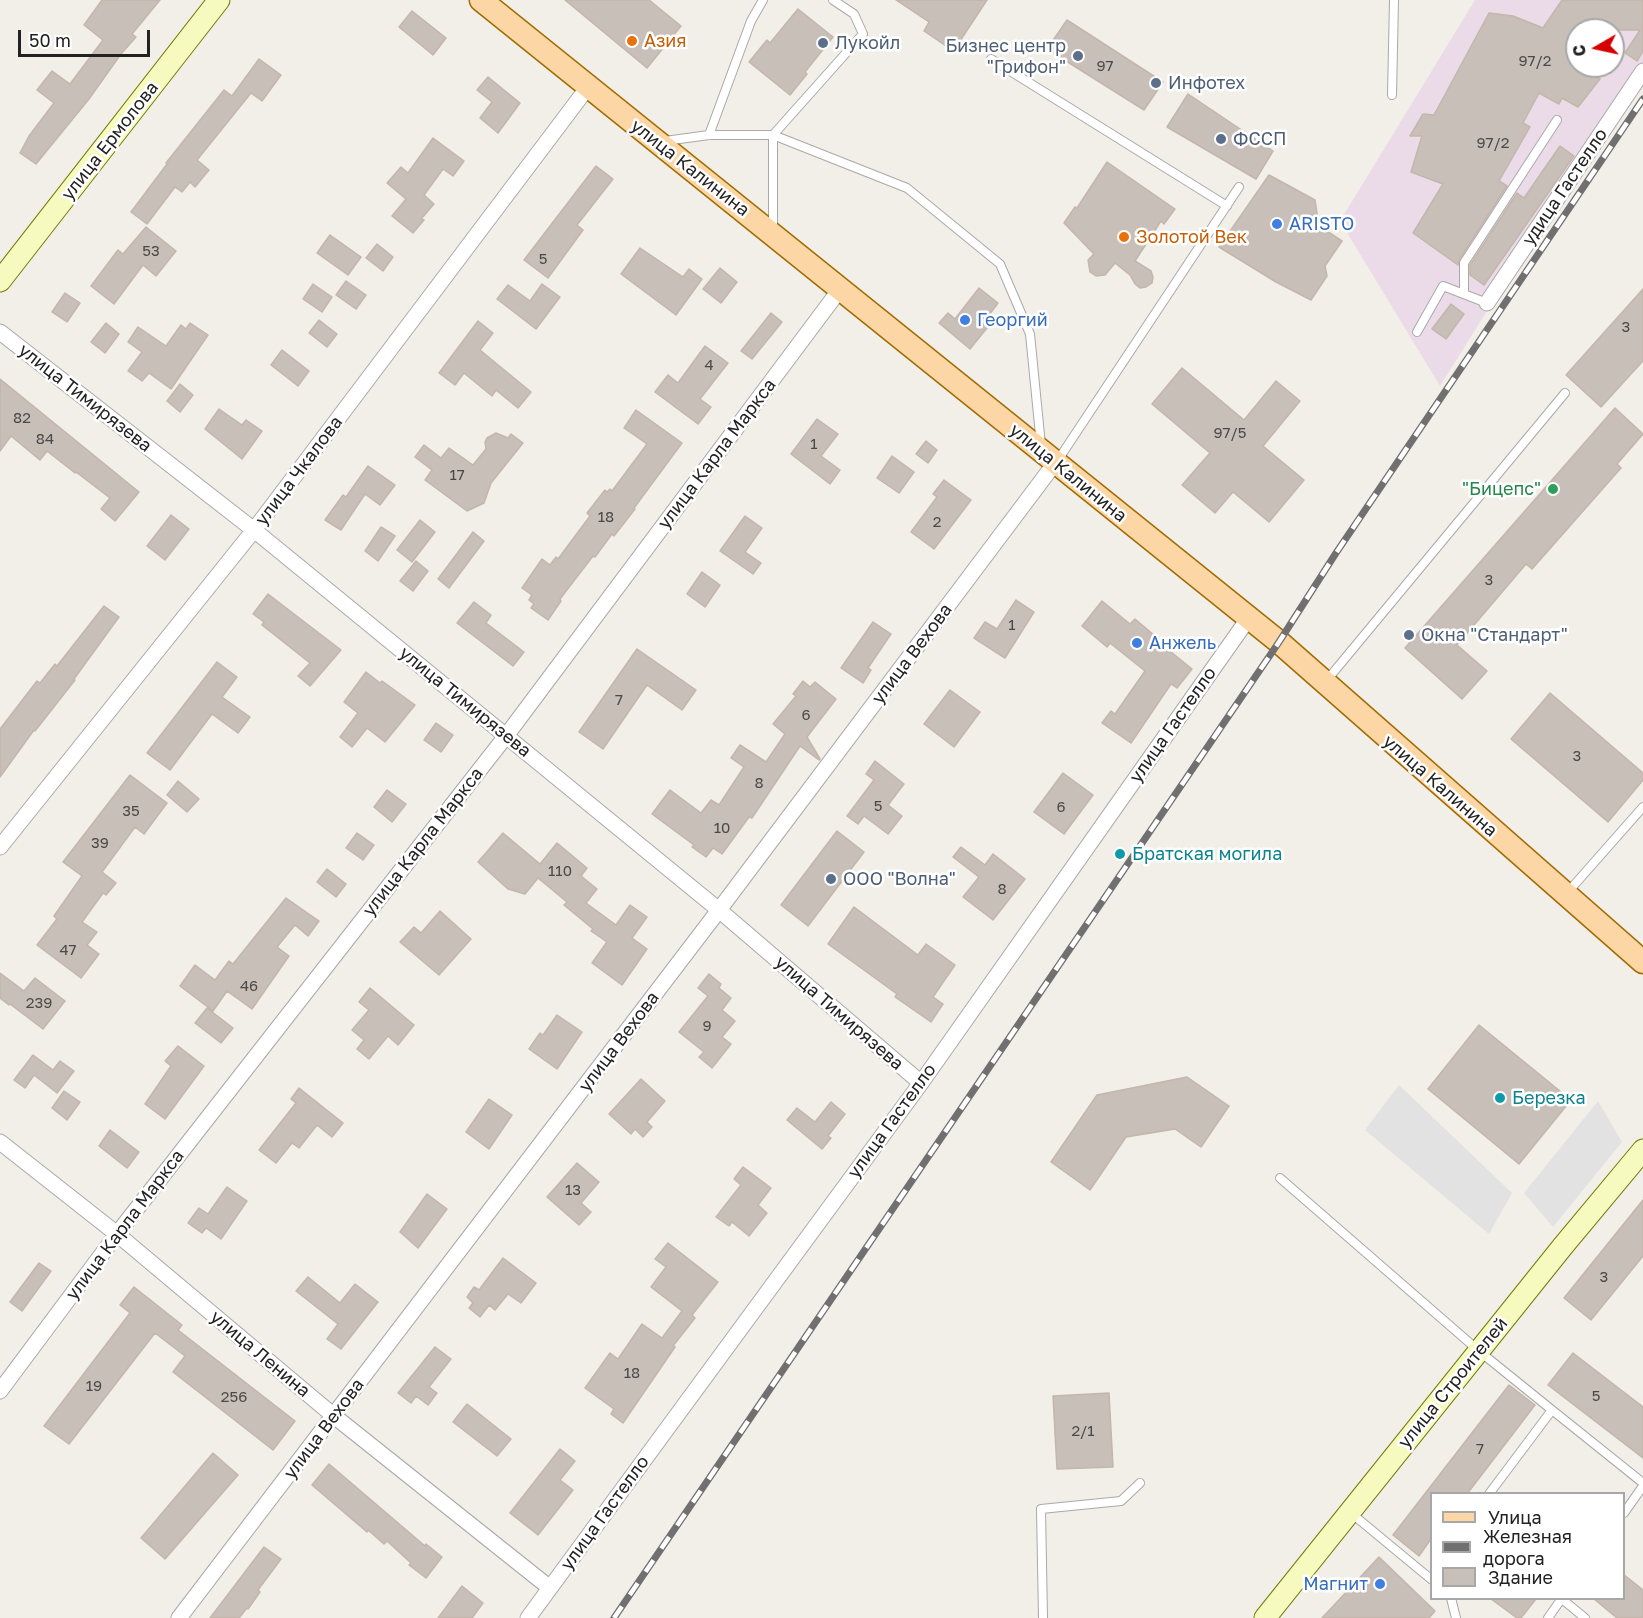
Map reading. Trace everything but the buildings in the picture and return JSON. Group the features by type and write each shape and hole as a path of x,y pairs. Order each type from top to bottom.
{"main road":[{"name":"улица Ермолова","path":"0,281 219,0"},
{"name":"улица Калинина","path":"481,0 1279,642 1565,896 1643,962"},
{"name":"улица Строителей","path":"1265,1618 1643,1150"}],"street":[{"name":"удица Гастелло","path":"1487,303 1643,71"},
{"name":"улица Чкалова","path":"0,847 254,530 588,87"},
{"name":"улица Карла Маркса","path":"0,1391 117,1234 506,736 841,288"},
{"name":"улица Тимирязева","path":"0,332 254,530 719,910 921,1083"},
{"name":"улица Вехова","path":"179,1618 719,910 1048,458"},
{"name":"улица Гастелло","path":"528,1618 921,1083 1248,619"},
{"name":"улица Ленина","path":"0,1142 117,1234 334,1416 550,1588"}],"lane":[{"path":"709,135 751,21 763,0"},
{"path":"773,234 773,135 863,34 854,14 833,0"},
{"path":"1392,95 1394,0"},
{"path":"991,59 1227,206"},
{"path":"1464,294 1464,263 1557,120"},
{"path":"657,142 709,135 773,135 907,188 1000,264 1030,334 1048,458"},
{"path":"1048,458 1239,188"},
{"path":"1417,332 1443,286 1487,303"},
{"path":"1324,683 1565,393"},
{"path":"1565,896 1643,807"},
{"path":"1280,1178 1479,1351 1643,1485 1625,1510"},
{"path":"1490,1492 1552,1410"},
{"path":"1043,1618 1041,1509 1121,1501 1140,1483"},
{"path":"1350,1512 1430,1576"},
{"path":"1451,1600 1456,1618"},
{"path":"1548,1618 1561,1600"},
{"path":"1563,1600 1585,1618"}],"shaded area":[{"path":"1475,0 1643,0 1643,62 1440,386 1340,221"},
{"path":"1399,1085 1512,1193 1489,1234 1365,1130"},
{"path":"1598,1101 1622,1142 1553,1227 1524,1193"}],"railway":[{"path":"614,1618 1279,642 1336,553 1643,99"}],"place":[{"name":"Азия","path":"632,41"},
{"name":"Лукойл","path":"823,43"},
{"name":"Бизнес центр \"Грифон\"","path":"1078,56"},
{"name":"Инфотех","path":"1156,83"},
{"name":"ФССП","path":"1221,139"},
{"name":"ARISTO","path":"1277,224"},
{"name":"Золотой Век","path":"1124,237"},
{"name":"Георгий","path":"965,320"},
{"name":"\"Бицепс\"","path":"1553,489"},
{"name":"Окна \"Стандарт\"","path":"1409,635"},
{"name":"Анжель","path":"1137,643"},
{"name":"Братская могила","path":"1120,854"},
{"name":"ООО \"Волна\"","path":"831,879"},
{"name":"Березка","path":"1500,1098"},
{"name":"Магнит","path":"1380,1584"}]}
